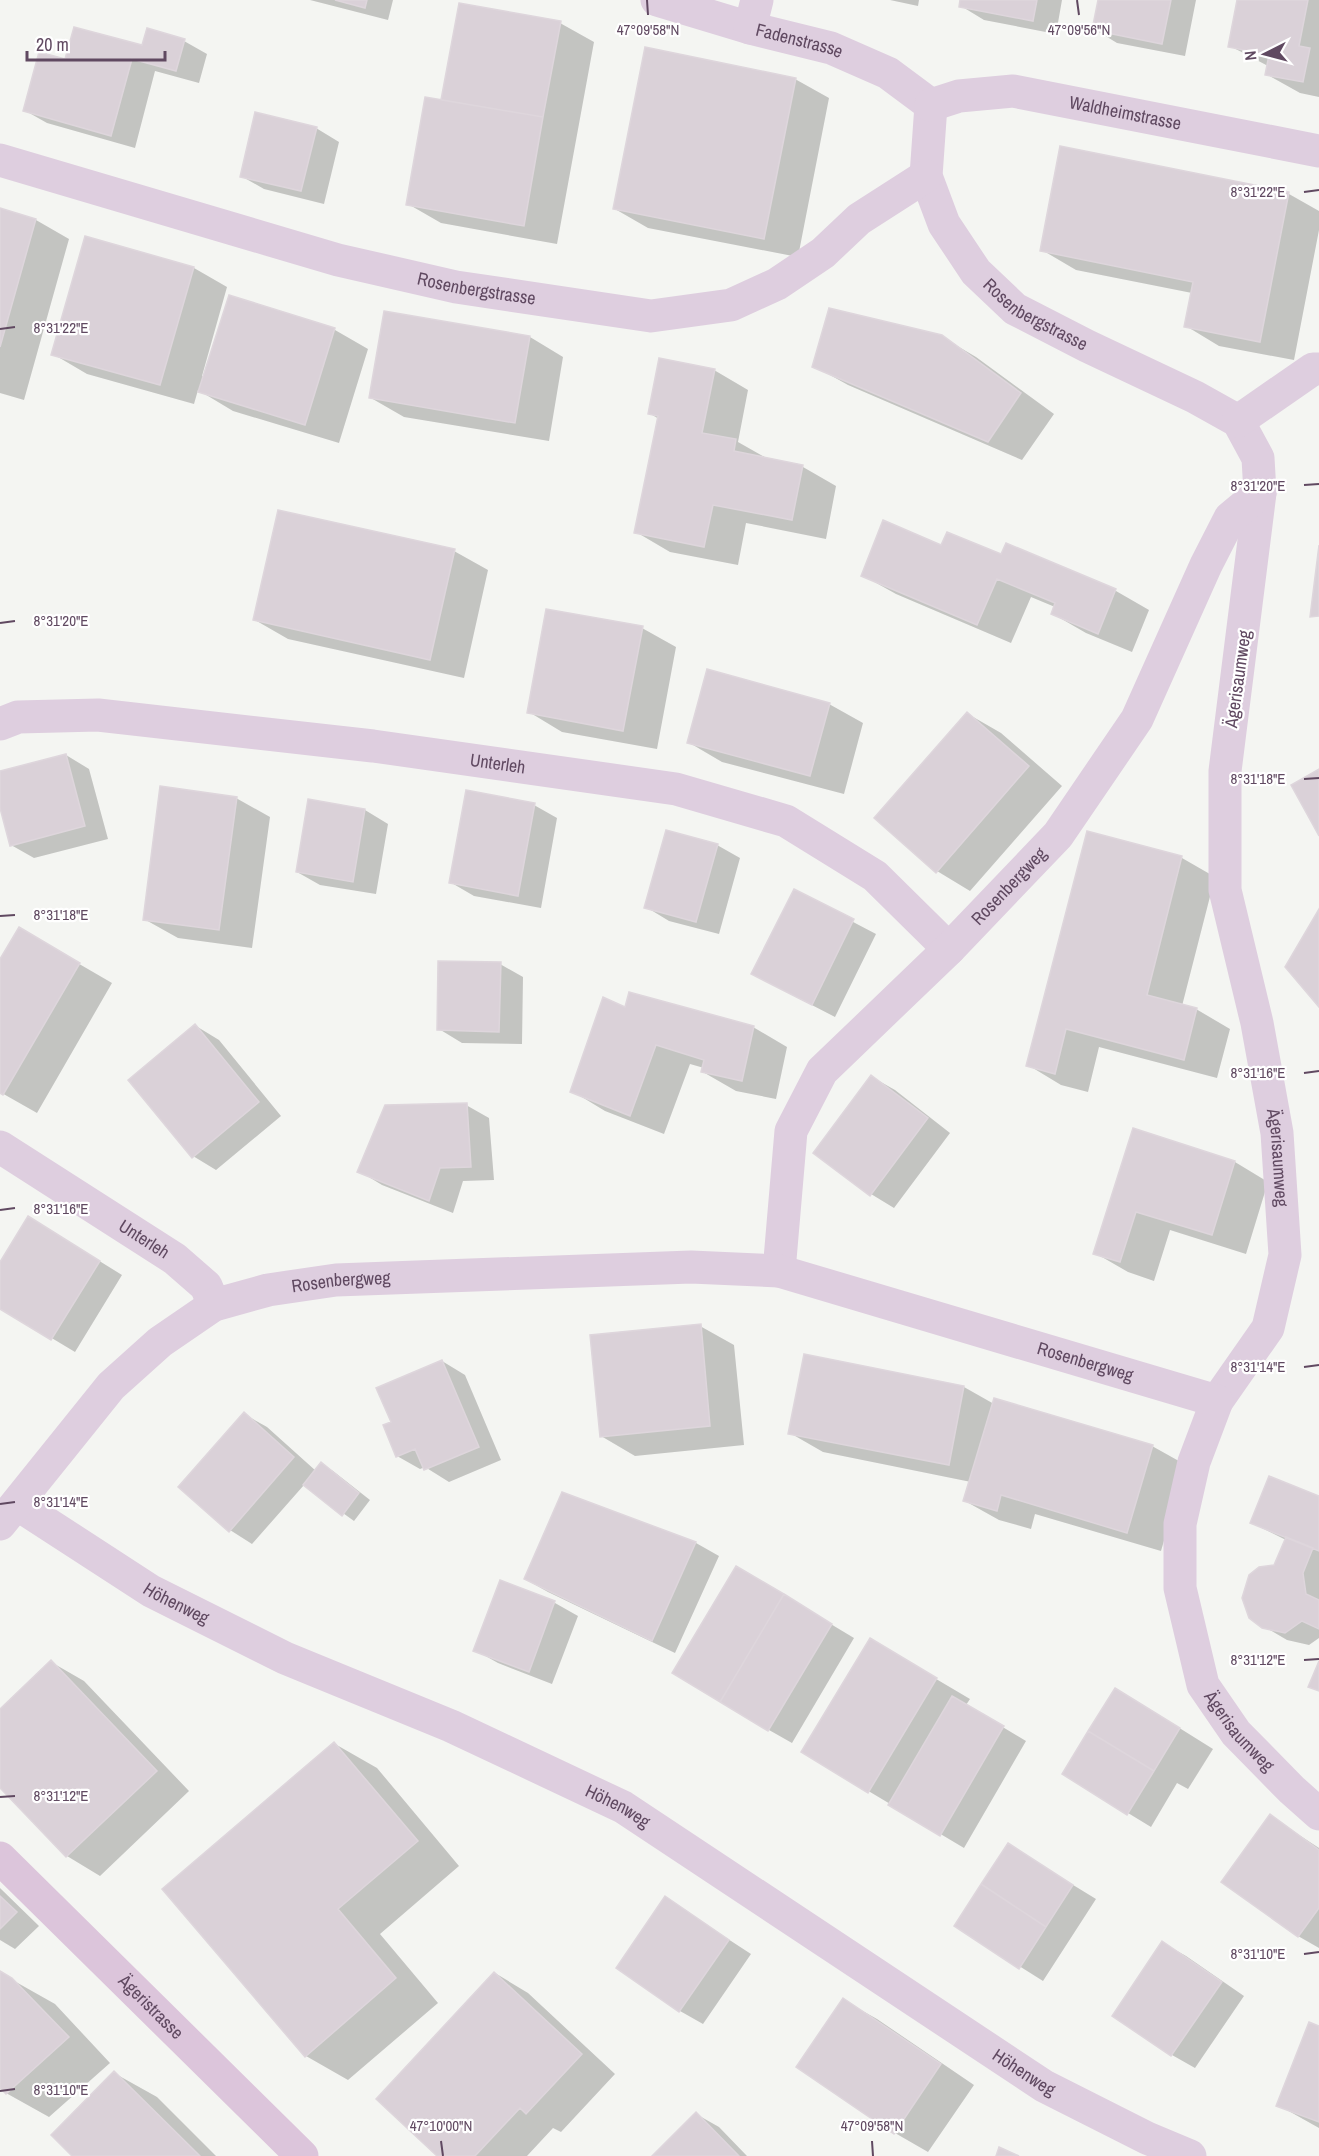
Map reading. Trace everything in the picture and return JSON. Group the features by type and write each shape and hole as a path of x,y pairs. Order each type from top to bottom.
{"main road":[{"name":"Ägeristrasse","path":"0,1858 302,2156"}],"street":[{"name":"Fadenstrasse","path":"657,0 754,14 888,73 931,105"},
{"name":"Waldheimstrasse","path":"931,105 959,96 1013,91 1319,151"},
{"name":"Rosenbergstrasse","path":"931,105 926,177 944,224 976,272 1015,309 1195,397 1238,421"},
{"name":"Rosenbergstrasse","path":"0,160 338,260 456,287 651,316 731,305 777,284 823,253 859,219 926,177"},
{"path":"1238,421 1313,369 1319,369"},
{"name":"Ägerisaumweg","path":"1238,421 1258,458 1260,493 1225,771 1225,890 1257,1023 1277,1133 1286,1255 1268,1328 1217,1401 1194,1462 1180,1524 1180,1588 1203,1685 1236,1733 1319,1814"},
{"name":"Rosenbergweg","path":"779,1271 791,1131 822,1071 949,948 1058,834 1137,719 1206,565 1230,518 1260,493"},
{"name":"Unterleh","path":"0,724 18,717 98,715 373,746 676,789 786,821 875,876 949,948"},
{"name":"Unterleh","path":"0,1147 175,1259 206,1286 214,1305"},
{"name":"Rosenbergweg","path":"9,1514 111,1386 160,1342 214,1305 268,1290 336,1280 691,1267 779,1271 1217,1401"},
{"name":"Höhenweg","path":"9,1514 151,1591 285,1658 451,1726 623,1807 1044,2086 1147,2138 1190,2156"}],"building":[{"path":"335,0 367,0 365,8"},
{"path":"960,0 1037,0 1033,21 959,7"},
{"path":"1098,0 1171,0 1162,44 1092,30"},
{"path":"1237,0 1308,0 1299,46 1310,48 1303,82 1265,75 1269,55 1228,47"},
{"path":"459,3 561,21 543,117 441,100"},
{"path":"74,27 142,45 147,28 185,39 176,71 132,59 111,136 23,111 39,52 65,59"},
{"path":"645,47 796,78 764,239 613,209"},
{"path":"425,97 543,117 524,226 406,205"},
{"path":"255,112 317,127 301,191 240,177"},
{"path":"1060,146 1289,192 1260,342 1184,327 1193,282 1040,251"},
{"path":"0,208 36,219 0,347"},
{"path":"85,236 194,267 160,385 51,355"},
{"path":"229,295 335,328 305,425 198,392"},
{"path":"829,308 942,335 1021,393 988,442 812,367"},
{"path":"384,311 530,336 515,423 369,398"},
{"path":"659,358 715,369 702,433 736,439 734,451 803,465 792,520 713,505 704,547 634,533 658,416 648,414"},
{"path":"278,510 455,549 430,660 253,620"},
{"path":"883,520 941,545 947,532 1001,554 1006,543 1116,589 1098,634 1051,614 1055,603 997,579 977,625 861,576"},
{"path":"1319,545 1319,616 1310,617"},
{"path":"546,609 643,626 623,731 527,713"},
{"path":"707,669 830,703 810,776 687,743"},
{"path":"967,712 1029,766 936,873 874,818"},
{"path":"66,754 85,826 10,846 0,808 0,771"},
{"path":"1319,769 1319,836 1291,785"},
{"path":"160,786 237,797 219,930 143,920"},
{"path":"466,790 535,803 518,896 449,883"},
{"path":"308,799 365,809 353,882 296,872"},
{"path":"666,830 718,844 696,922 644,908"},
{"path":"1087,831 1182,856 1147,995 1197,1008 1184,1060 1066,1029 1055,1074 1026,1066"},
{"path":"794,889 854,919 812,1005 751,974"},
{"path":"1319,909 1319,1007 1285,967"},
{"path":"19,927 80,963 3,1095 0,1093 0,959"},
{"path":"438,961 501,962 499,1032 437,1030"},
{"path":"629,992 754,1026 742,1081 701,1072 704,1060 656,1045 630,1116 570,1092 603,997 625,1007"},
{"path":"195,1024 259,1102 192,1158 128,1080"},
{"path":"871,1075 928,1118 870,1196 813,1153"},
{"path":"467,1103 471,1167 440,1168 429,1201 357,1172 385,1105"},
{"path":"1133,1128 1235,1161 1212,1235 1136,1212 1120,1262 1093,1254"},
{"path":"28,1216 100,1261 51,1340 0,1309 0,1262"},
{"path":"701,1324 710,1426 600,1437 590,1335"},
{"path":"804,1354 964,1386 949,1465 788,1434"},
{"path":"442,1360 479,1447 424,1470 415,1449 396,1457 383,1425 391,1422 376,1388"},
{"path":"994,1398 1153,1445 1127,1533 1001,1495 997,1511 963,1501"},
{"path":"244,1412 294,1457 229,1532 178,1487"},
{"path":"321,1462 359,1493 342,1516 303,1485"},
{"path":"1269,1476 1319,1496 1319,1551 1250,1523"},
{"path":"562,1492 696,1542 652,1641 524,1579"},
{"path":"1286,1537 1313,1548 1303,1573 1306,1594 1319,1600 1319,1629 1302,1621 1285,1633 1262,1628 1249,1618 1242,1598 1249,1575 1259,1567 1274,1565"},
{"path":"736,1566 784,1594 720,1702 672,1673"},
{"path":"500,1580 555,1601 529,1672 473,1651"},
{"path":"784,1594 832,1624 768,1731 720,1702"},
{"path":"870,1638 937,1678 868,1793 801,1752"},
{"path":"51,1660 157,1771 66,1857 0,1788 0,1709"},
{"path":"1319,1661 1319,1691 1308,1687"},
{"path":"1115,1688 1180,1728 1154,1771 1088,1731"},
{"path":"952,1696 1004,1726 940,1836 888,1805"},
{"path":"1088,1731 1154,1771 1127,1815 1062,1774"},
{"path":"334,1742 418,1841 338,1909 396,1978 305,2057 162,1889"},
{"path":"1270,1814 1319,1850 1319,1908 1298,1937 1221,1882"},
{"path":"1008,1843 1073,1885 1046,1927 981,1884"},
{"path":"981,1884 1046,1927 1019,1969 954,1926"},
{"path":"0,1896 17,1912 0,1929"},
{"path":"665,1896 729,1940 679,2012 616,1968"},
{"path":"1162,1941 1222,1982 1171,2056 1112,2016"},
{"path":"0,1971 12,1978 69,2037 6,2094 0,2088"},
{"path":"494,1972 582,2054 526,2114 520,2108 475,2156 437,2156 376,2099"},
{"path":"843,1998 941,2064 894,2134 796,2067"},
{"path":"1309,2022 1319,2026 1319,2122 1276,2106"},
{"path":"114,2071 200,2156 72,2156 51,2135"},
{"path":"696,2112 739,2156 652,2156"},
{"path":"999,2147 1019,2156 996,2156"}]}
